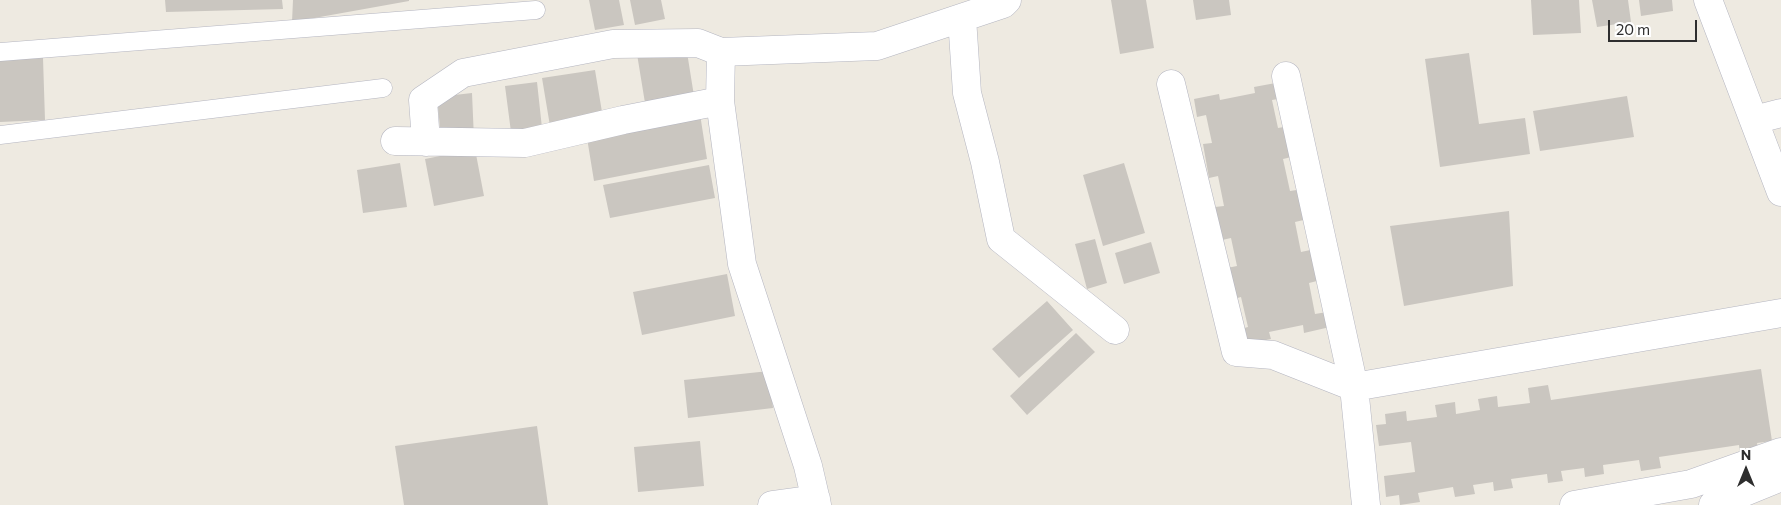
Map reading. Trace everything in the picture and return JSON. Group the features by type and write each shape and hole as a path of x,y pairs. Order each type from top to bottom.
{"street":[{"path":"426,142 423,100 463,73 613,44 698,43 733,52 877,46 1003,4 1007,0"},
{"path":"1708,0 1781,192"},
{"path":"962,18 967,93 985,162 1001,239 1115,330"},
{"path":"733,52 720,102 742,264 808,466 816,502 772,505"},
{"path":"1286,76 1354,387 1366,505"},
{"path":"1171,84 1236,352 1273,355 1354,387 1781,313"},
{"path":"394,141 525,144 623,120 720,102"},
{"path":"1754,120 1781,113"},
{"path":"1574,505 1691,484 1781,452"},
{"path":"1712,505 1781,477"}],"lane":[{"path":"0,52 536,10"},
{"path":"0,135 383,88"}],"building":[{"path":"165,0 282,0 283,9 166,12"},
{"path":"293,0 409,0 409,1 292,22"},
{"path":"589,0 619,0 624,25 595,30"},
{"path":"630,0 661,0 665,19 635,25"},
{"path":"1111,0 1146,0 1154,48 1120,54"},
{"path":"1193,0 1229,0 1231,15 1196,20"},
{"path":"1531,0 1579,0 1581,33 1533,35"},
{"path":"1592,0 1628,0 1631,22 1597,27"},
{"path":"1639,0 1672,0 1673,11 1641,16"},
{"path":"686,46 694,96 645,103 637,54"},
{"path":"1469,53 1479,124 1525,118 1530,154 1440,167 1425,59"},
{"path":"43,58 45,120 0,122 0,59"},
{"path":"595,70 603,118 550,126 542,78"},
{"path":"537,82 542,128 511,132 505,86"},
{"path":"1281,82 1284,98 1272,100 1278,128 1290,126 1296,156 1283,159 1290,191 1303,189 1308,219 1295,222 1301,252 1315,249 1321,280 1309,283 1315,314 1327,312 1330,327 1304,333 1303,325 1269,332 1271,339 1242,345 1240,329 1248,327 1241,297 1234,299 1227,268 1237,266 1231,238 1222,240 1215,207 1224,206 1218,176 1209,178 1203,144 1212,143 1206,115 1197,117 1194,99 1219,94 1220,100 1255,93 1254,87"},
{"path":"472,93 474,139 441,138 437,97"},
{"path":"1627,96 1634,137 1540,151 1533,111"},
{"path":"700,114 707,159 594,181 587,138"},
{"path":"475,149 484,196 434,206 425,159"},
{"path":"400,163 407,207 363,213 357,170"},
{"path":"1124,163 1145,233 1103,246 1083,175"},
{"path":"709,165 715,198 610,218 603,185"},
{"path":"1509,211 1513,286 1404,306 1390,226"},
{"path":"1095,239 1107,283 1087,289 1075,244"},
{"path":"1151,242 1160,273 1124,284 1115,253"},
{"path":"727,274 735,316 642,335 633,292"},
{"path":"1047,301 1073,330 1019,378 992,349"},
{"path":"1076,333 1095,352 1027,415 1010,396"},
{"path":"1761,369 1772,441 1757,443 1759,451 1740,454 1739,445 1659,457 1661,468 1641,471 1639,460 1603,465 1604,474 1585,477 1584,468 1561,471 1563,481 1548,483 1547,474 1511,479 1513,488 1494,491 1493,482 1473,485 1475,494 1455,497 1453,487 1418,493 1420,502 1400,505 1399,495 1386,497 1384,476 1415,472 1411,442 1379,446 1376,425 1386,424 1385,414 1406,411 1407,421 1437,417 1435,405 1455,402 1456,414 1480,410 1478,399 1497,396 1498,407 1530,403 1528,388 1548,385 1551,400"},
{"path":"769,371 773,408 688,418 684,380"},
{"path":"537,426 548,505 404,505 395,446"},
{"path":"700,441 704,486 638,492 634,447"}]}
